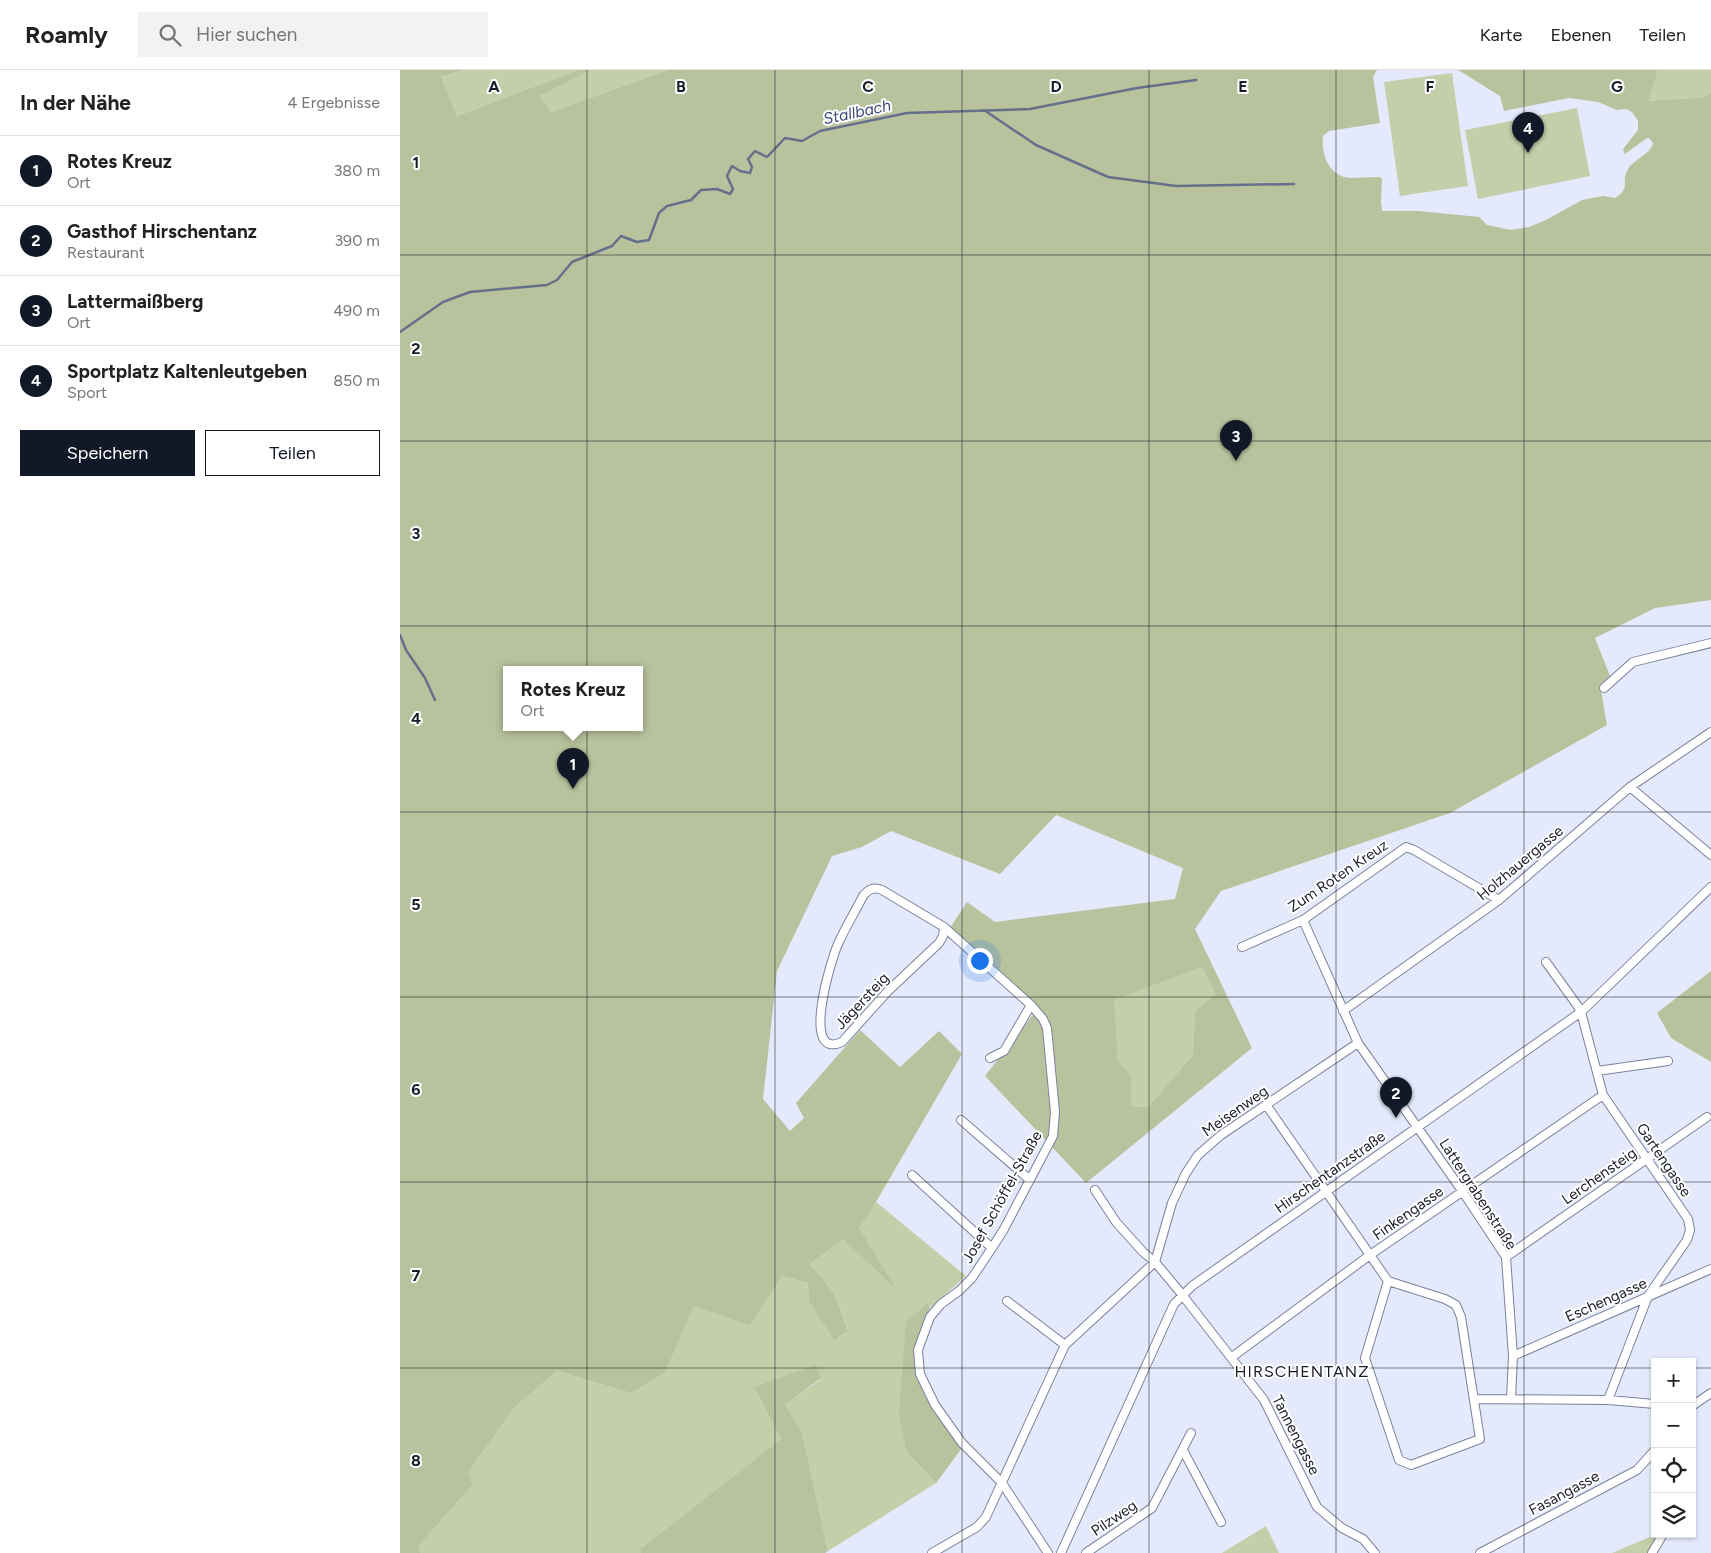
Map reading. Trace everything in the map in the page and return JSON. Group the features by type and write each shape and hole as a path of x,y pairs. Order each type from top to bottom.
{"street":[{"path":"1604,688 1633,662 1711,643"},
{"name":"Holzhauergasse","path":"1343,1010 1499,900 1630,787 1711,732"},
{"path":"1630,787 1711,854"},
{"name":"Zum Roten Kreuz","path":"1242,947 1303,920 1406,847 1499,900"},
{"name":"Hirschentanzstraße","path":"1061,1553 1174,1304 1192,1286 1581,1012 1711,887"},
{"name":"Jägersteig","path":"875,888 869,890 863,896 837,946 821,1009 821,1033 823,1041 826,1043 834,1045 846,1039 888,992 939,943 944,936 944,927"},
{"name":"Josef Schöffel-Straße","path":"875,888 882,890 944,927 1031,1005 1047,1028 1055,1119 1053,1136 992,1248 972,1278 959,1291 941,1304 930,1317 918,1350 920,1374 935,1405 962,1443 1002,1483 1048,1553"},
{"name":"Lattergrabenstraße","path":"1303,920 1358,1043 1463,1192 1506,1257 1513,1356 1511,1399"},
{"path":"1546,962 1581,1012"},
{"path":"990,1058 1004,1051 1031,1005"},
{"name":"Gartengasse","path":"1581,1012 1603,1095 1688,1219 1690,1230 1687,1240 1648,1296 1608,1400"},
{"name":"Meisenweg","path":"1155,1262 1172,1203 1193,1162 1204,1149 1221,1135 1267,1106 1358,1043"},
{"path":"1597,1071 1668,1061"},
{"name":"Finkengasse","path":"1232,1357 1370,1256 1603,1095"},
{"path":"1267,1106 1388,1281 1445,1299 1456,1305 1461,1317 1480,1439 1411,1465 1399,1460 1365,1358 1388,1281"},
{"name":"Lerchensteig","path":"1506,1257 1707,1117"},
{"path":"961,1120 1030,1180"},
{"path":"912,1176 992,1248"},
{"path":"1095,1190 1116,1222 1143,1252 1155,1262 1183,1295"},
{"path":"932,1553 982,1522 1002,1483 1065,1345 1155,1262"},
{"name":"Eschengasse","path":"1513,1356 1711,1269"},
{"name":"Tannengasse","path":"1183,1295 1264,1400 1317,1507 1342,1528 1363,1539 1375,1553"},
{"path":"1006,1301 1065,1345"},
{"path":"1696,1403 1711,1393"},
{"path":"1474,1400 1608,1400 1651,1404"},
{"name":"Pilzweg","path":"1086,1553 1152,1508 1191,1433"},
{"path":"1183,1450 1221,1522"},
{"name":"Fasangasse","path":"1480,1553 1637,1470 1651,1454"},
{"path":"1652,1553 1661,1538"}],"green space":[{"path":"400,70 463,70 441,77 457,116 578,70 591,70 540,96 551,112 668,70 1377,70 1373,77 1380,123 1329,131 1323,136 1323,150 1332,169 1350,178 1382,178 1382,211 1419,211 1479,217 1487,225 1511,230 1529,227 1546,220 1582,200 1603,196 1615,198 1623,191 1628,169 1649,151 1653,143 1647,138 1625,154 1623,149 1638,130 1638,121 1632,112 1626,109 1617,110 1598,102 1569,98 1504,111 1500,96 1458,70 1658,70 1648,101 1705,97 1711,93 1711,600 1655,608 1595,638 1610,676 1600,685 1607,725 1450,813 1221,891 1195,929 1252,1048 1086,1183 985,1076 1039,1007 950,928 967,902 995,922 1175,899 1183,868 1056,815 1000,874 891,831 862,847 832,856 777,971 763,1099 790,1131 804,1118 796,1103 860,1030 900,1067 939,1031 962,1054 859,1228 896,1289 843,1239 810,1264 833,1292 848,1330 834,1340 809,1302 808,1283 782,1276 750,1326 694,1306 665,1373 631,1393 557,1371 514,1408 469,1471 472,1485 418,1546 421,1553 400,1553","holes":["1202,967 1216,994 1195,1011 1193,1055 1148,1107 1131,1106 1131,1076 1118,1061 1114,1000"]},
{"path":"463,70 578,70 457,116 441,77"},
{"path":"591,70 668,70 551,112 540,96"},
{"path":"1658,70 1711,70 1711,93 1705,97 1647,101"},
{"path":"1452,73 1468,186 1400,196 1384,82"},
{"path":"1577,108 1590,176 1478,199 1465,130"},
{"path":"1202,967 1217,994 1195,1011 1193,1055 1148,1107 1131,1106 1131,1076 1118,1061 1113,1000"},
{"path":"1711,971 1711,1062 1671,1038 1657,1013"},
{"path":"876,1202 966,1276 930,1308 929,1304 907,1452 936,1483 828,1551 802,1432 785,1405 821,1379 754,1387 781,1439 640,1549 641,1553 421,1553 417,1546 471,1485 469,1471 514,1408 557,1371 631,1393 665,1373 694,1306 750,1326 782,1276 808,1283 809,1302 834,1340 848,1329 833,1292 810,1264 843,1239 894,1286 858,1228"},
{"path":"928,1303 930,1308 916,1348 915,1362 918,1376 922,1389 929,1401 962,1448 936,1483 907,1452 899,1414 906,1322"},
{"path":"816,1365 821,1378 785,1405 802,1432 828,1551 825,1553 641,1553 640,1549 781,1439 754,1387"},
{"path":"1266,1526 1279,1553 1222,1553"},
{"path":"1651,1537 1655,1538 1649,1553 1612,1553"}],"waterway":[{"name":"Stallbach","path":"400,332 443,302 470,292 547,285 557,280 572,262 612,246 621,236 637,242 649,240 659,213 667,206 691,200 701,190 717,189 730,194 733,189 727,176 732,166 740,171 750,173 752,167 748,159 755,151 767,157 785,138 802,141 820,131 907,113 1030,109 1137,88 1196,80"},
{"path":"984,110 1036,145 1108,177 1176,186 1294,184"},
{"path":"400,635 406,650 425,678 435,700"}],"place":[{"name":"Sportplatz Kaltenleutgeben","path":"1528,153"},
{"name":"Lattermaißberg","path":"1236,461"},
{"name":"Rotes Kreuz","path":"573,789"},
{"name":"Gasthof Hirschentanz","path":"1396,1118"}],"district":[{"name":"HIRSCHENTANZ","path":"1302,1371"}]}
